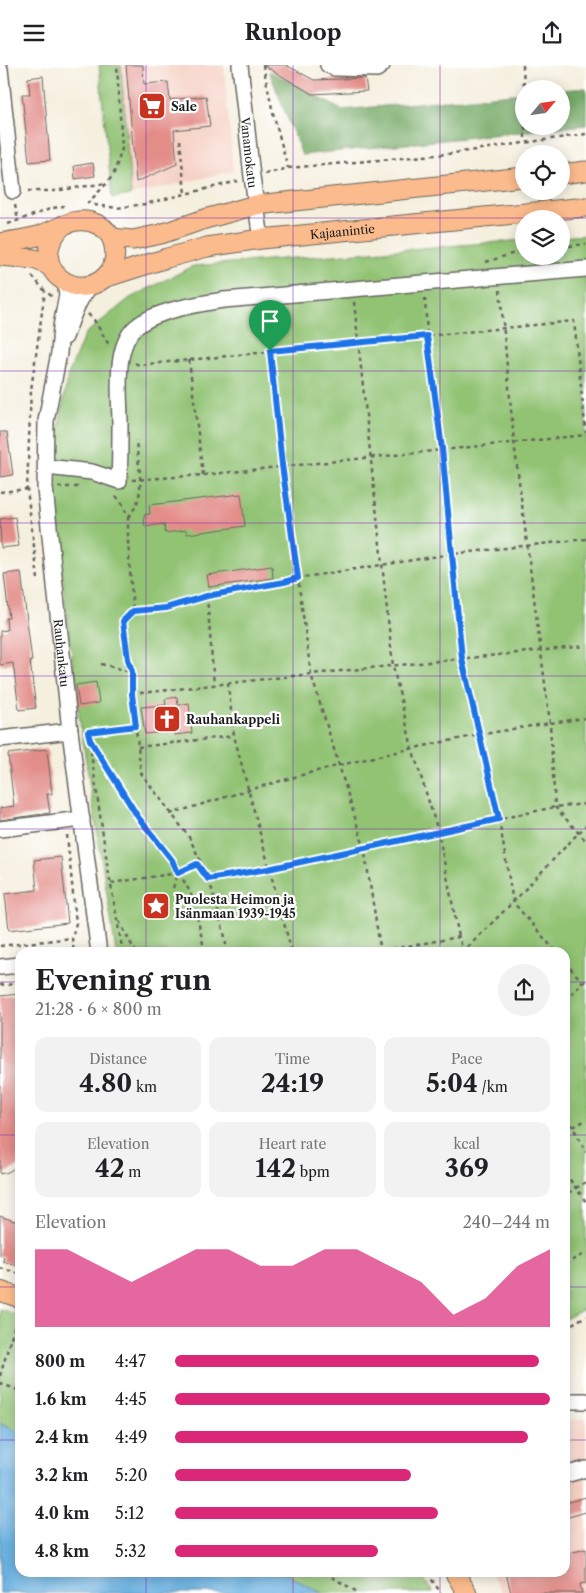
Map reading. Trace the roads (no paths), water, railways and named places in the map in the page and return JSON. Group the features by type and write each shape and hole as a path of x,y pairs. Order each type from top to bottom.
{"main road":[{"path":"570,172 586,171"},
{"path":"112,238 133,240 160,234 256,205 515,178"},
{"name":"Kajaanintie","path":"98,282 167,258 207,247 261,239 586,207"},
{"path":"0,243 39,235 63,225 76,220 90,221 103,227 112,238 115,249 111,270 98,282 78,287 65,283 50,266 48,247 53,235 63,225"},
{"path":"0,256 9,255 34,259 50,266"},
{"path":"0,1291 15,1296"},
{"path":"457,1577 467,1593"}],"street":[{"name":"Vanamokatu","path":"240,65 252,177 261,239"},
{"path":"328,65 335,68 377,69 382,65"},
{"path":"0,69 13,191"},
{"path":"46,467 92,472 118,481 121,357 127,338 136,327 148,320 190,305 215,301 586,269"},
{"name":"Rauhankatu","path":"98,282 85,291 79,301 60,353 46,421 46,488 70,731 98,947"},
{"name":"Rauhankatu","path":"60,353 61,327 67,295 65,283"},
{"path":"0,739 70,731"},
{"path":"0,829 82,819"},
{"path":"0,967 15,966"},
{"path":"570,1401 586,1403"},
{"path":"570,1474 586,1469"}],"water":[{"path":"0,1424 15,1430 15,1577 291,1577 322,1593 0,1593"}],"place":[{"name":"Sale","path":"152,106"},
{"name":"Rauhankappeli","path":"167,719"},
{"name":"Puolesta Heimon ja Isänmaan 1939-1945","path":"156,906"}]}
